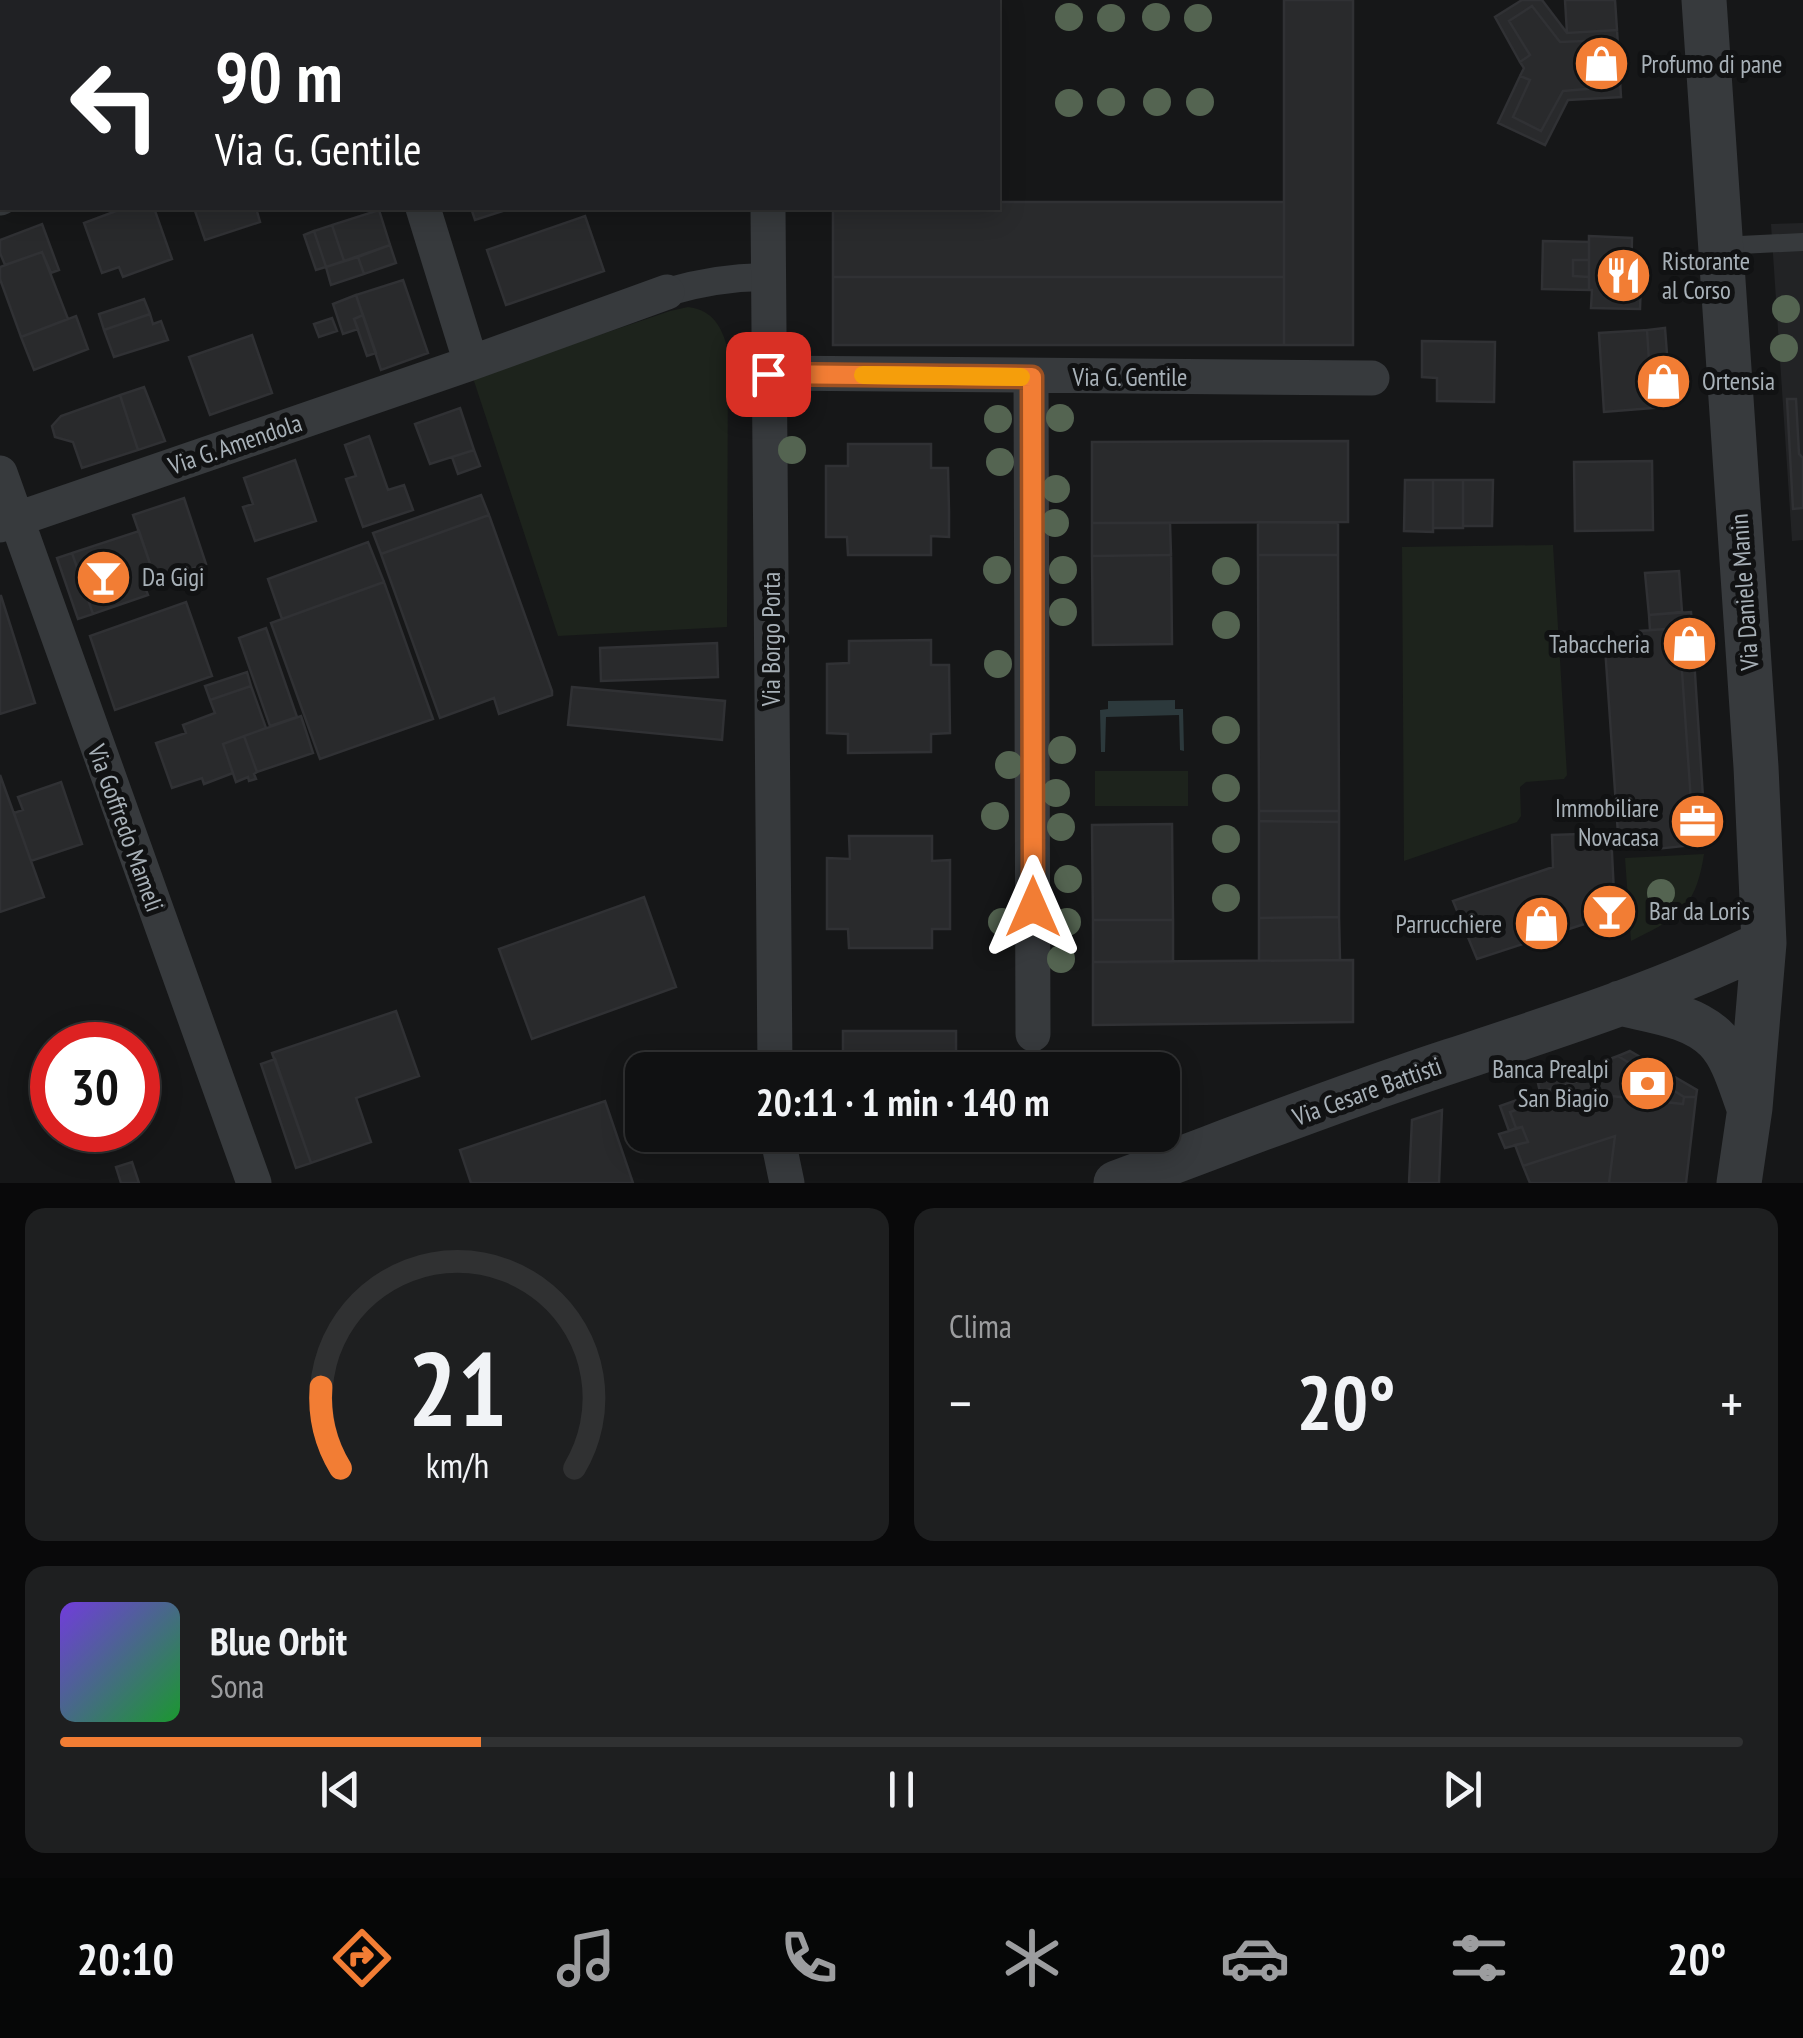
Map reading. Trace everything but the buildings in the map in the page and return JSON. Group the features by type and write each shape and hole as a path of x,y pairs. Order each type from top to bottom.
{"street":[{"name":"Via Daniele Manin","path":"1704,0 1756,766 1764,943 1750,1108 1739,1183"},
{"path":"423,210 471,363"},
{"name":"Via Borgo Porta","path":"768,210 775,1052"},
{"path":"667,292 700,282 768,277"},
{"name":"Via G. Amendola","path":"8,522 667,292"},
{"name":"Via G. Gentile","path":"768,374 1372,378"},
{"path":"1032,377 1033,1034"},
{"name":"Via Goffredo Mameli","path":"0,473 8,522 254,1183"},
{"name":"Via Cesare Battisti","path":"1116,1183 1620,1003 1764,943"},
{"path":"1620,1003 1687,1020 1716,1039 1734,1066 1750,1108"},
{"path":"766,1183 773,1152"},
{"path":"780,1152 786,1183"}],"lane":[{"path":"1720,246 1803,242"}],"shaded area":[{"path":"1803,223 1803,540 1792,541 1771,224"},
{"path":"688,307 715,321 728,350 727,627 558,636 473,378"},
{"path":"1553,545 1567,775 1564,779 1526,782 1520,787 1521,816 1517,822 1404,861 1402,547"},
{"path":"1175,700 1175,709 1183,709 1184,751 1180,750 1179,715 1106,717 1105,752 1101,752 1100,710 1108,709 1108,701"},
{"path":"1095,771 1188,771 1188,806 1095,806"},
{"path":"1704,854 1696,887 1682,909 1631,941 1625,858"}],"slow traffic":[{"path":"863,375 1021,377"}],"place":[{"name":"Profumo di pane","path":"1602,64"},
{"name":"Ristorante al Corso","path":"1623,275"},
{"name":"Ortensia","path":"1663,381"},
{"name":"Da Gigi","path":"103,577"},
{"name":"Tabaccheria","path":"1689,644"},
{"name":"Immobiliare Novacasa","path":"1698,822"},
{"name":"Bar da Loris","path":"1610,911"},
{"name":"Parrucchiere","path":"1541,924"},
{"name":"Banca Prealpi San Biagio","path":"1648,1083"}],"route":[{"path":"768,374 1032,377 1033,907"}]}
